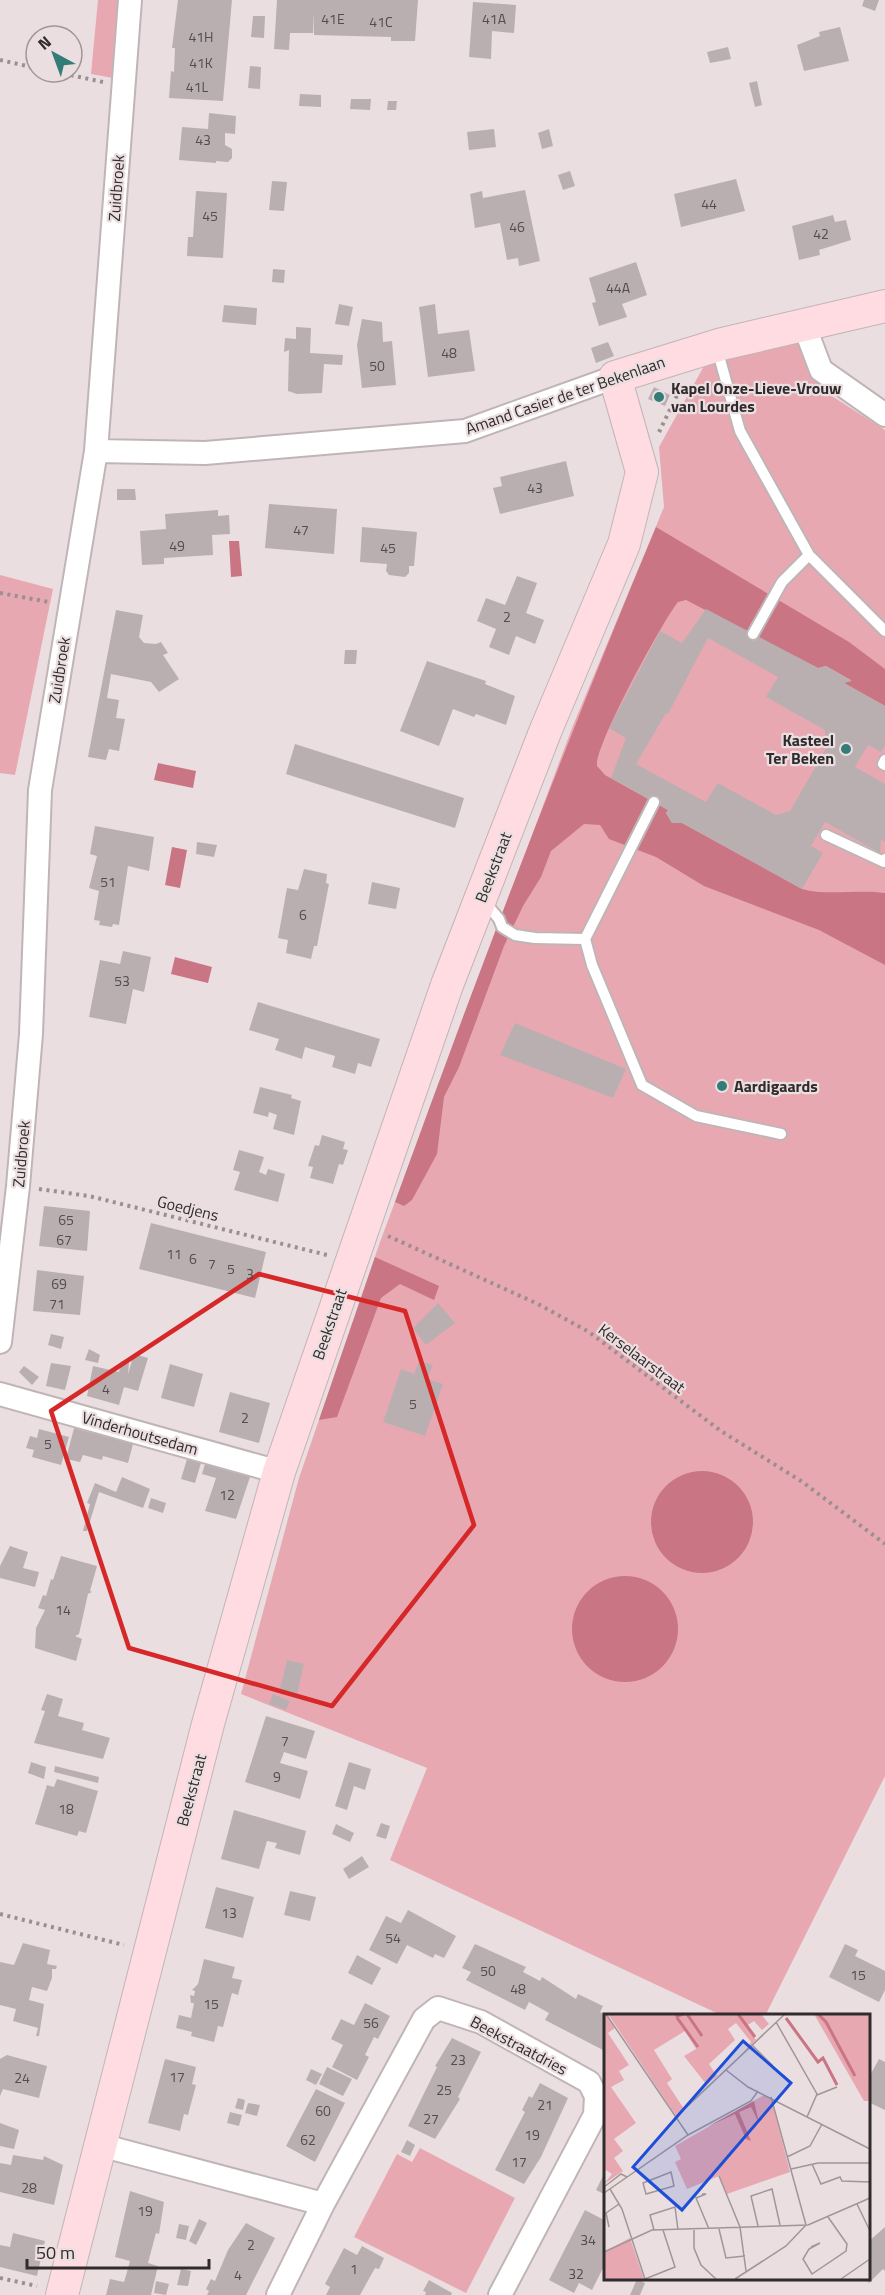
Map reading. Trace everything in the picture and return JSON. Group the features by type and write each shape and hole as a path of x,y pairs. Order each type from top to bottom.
{"street":[{"name":"Zuidbroek","path":"0,1342 18,1186 31,1034 40,790 96,451 130,0"},
{"name":"Amand Casier de ter Bekenlaan","path":"96,451 205,453 465,430 615,377 712,347 885,306"},
{"path":"804,325 821,370 885,415"},
{"name":"Beekstraat","path":"62,2293 148,1951 279,1472 447,985 546,732 624,544 642,472 615,377"},
{"name":"Vinderhoutsedam","path":"0,1394 279,1472"},
{"name":"Beekstraatdries","path":"278,2295 323,2204 424,2019 438,2008 481,2022 589,2082 596,2096 596,2115 500,2295"},
{"path":"100,2145 323,2204"}],"lane":[{"path":"712,347 740,431 809,555 885,631"},
{"path":"753,634 783,582 809,555"},
{"path":"885,760 883,764 885,765"},
{"path":"654,802 585,939 592,965 642,1085 696,1116 781,1134"},
{"path":"826,835 884,862 885,860"},
{"path":"481,898 499,919 502,927 515,934 585,939"}],"path":[{"path":"0,60 24,65"},
{"path":"84,78 124,86"},
{"path":"642,472 652,445 684,379 712,347"},
{"path":"0,593 70,607"},
{"name":"Goedjens","path":"18,1186 89,1196 313,1251 350,1264"},
{"name":"Kerselaarstraat","path":"365,1226 538,1304 588,1332 721,1431 801,1481 885,1544"},
{"path":"0,1914 148,1951"},
{"path":"0,2278 62,2293"}],"highlighted area":[{"path":"259,1274 405,1311 474,1525 332,1706 129,1648 51,1411"}],"shaded area":[{"path":"98,0 118,0 113,78 91,74"},
{"path":"797,333 812,371 827,393 885,430 885,1776 766,2014 719,2014 390,1860 427,1768 241,1694 299,1478 380,1242 572,728 664,507 659,447 704,366"},
{"path":"656,527 849,642 885,669 885,706 844,683 851,680 826,666 818,668 686,600 678,602 645,658 606,735 597,766 605,775 668,810 666,813 672,823 682,823 802,889 822,892 885,893 885,965 819,930 704,886 656,857 609,839 600,825 584,824 551,851 541,877 523,906 504,946 459,1067 444,1097 437,1154 412,1200 404,1206 395,1202 457,1032 554,779"},
{"path":"229,541 239,541 242,576 231,577"},
{"path":"0,575 53,589 15,775 0,773"},
{"path":"158,763 196,771 193,788 154,780"},
{"path":"172,847 187,850 180,888 165,885"},
{"path":"175,957 212,967 208,983 171,974"},
{"path":"375,1257 439,1286 434,1300 400,1284 381,1298 337,1417 319,1420"},
{"path":"702,1471 722,1474 731,1479 745,1493 750,1502 753,1522 750,1542 745,1551 731,1565 722,1570 702,1573 682,1570 673,1565 659,1551 654,1542 651,1522 654,1502 659,1493 673,1479 682,1474"},
{"path":"625,1576 645,1580 662,1592 674,1609 678,1629 674,1649 662,1666 645,1678 625,1682 605,1678 588,1666 576,1649 572,1629 576,1609 588,1592 605,1580"},
{"path":"420,2148 515,2198 466,2293 354,2237 397,2154 412,2162"}],"building":[{"path":"178,0 232,0 223,101 169,98 171,71 174,72 175,48 172,48"},
{"path":"277,0 418,0 415,41 391,41 391,37 314,35 314,13 313,33 290,33 289,50 274,49"},
{"path":"864,0 879,0 875,11 862,6"},
{"path":"473,2 516,5 514,33 492,31 491,59 469,57"},
{"path":"253,16 265,16 264,38 251,37"},
{"path":"840,27 849,61 804,71 797,45 820,36 819,32"},
{"path":"728,47 731,59 710,63 707,52"},
{"path":"250,66 261,67 260,89 248,88"},
{"path":"757,81 762,105 755,107 749,83"},
{"path":"300,94 321,95 321,107 299,106"},
{"path":"351,99 371,99 370,110 350,109"},
{"path":"388,101 397,101 396,110 387,110"},
{"path":"209,113 236,116 235,134 225,133 225,145 232,149 232,158 228,162 216,161 216,163 179,160 182,127 208,129"},
{"path":"494,129 496,147 469,150 467,132"},
{"path":"549,129 553,146 542,149 538,133"},
{"path":"570,171 575,186 563,190 558,175"},
{"path":"736,179 745,211 681,227 674,194"},
{"path":"272,181 287,182 284,211 269,210"},
{"path":"525,190 540,261 519,266 518,258 507,260 500,223 475,228 470,194 482,191 483,198"},
{"path":"196,191 227,193 223,258 187,256 188,237 193,237"},
{"path":"833,215 835,222 846,220 851,240 819,250 820,255 799,260 792,226"},
{"path":"636,262 647,295 622,304 627,317 599,326 592,303 596,302 589,278"},
{"path":"273,269 285,270 284,283 272,282"},
{"path":"339,304 353,307 349,326 335,324"},
{"path":"435,304 438,334 469,330 475,371 428,377 419,307"},
{"path":"224,305 257,308 256,325 222,322"},
{"path":"362,319 382,322 383,342 392,341 396,385 362,388 357,345"},
{"path":"296,327 311,328 310,353 343,355 342,365 324,364 322,393 297,394 288,391 289,350 284,352 285,338 296,339"},
{"path":"608,342 614,356 596,363 591,348"},
{"name":"Kapel Onze-Lieve-Vrouw van Lourdes","path":"654,387 670,395 665,406 648,399"},
{"path":"566,461 574,496 500,514 493,488 502,486 500,477"},
{"path":"117,489 135,489 136,500 117,500"},
{"path":"269,504 337,509 334,554 265,548"},
{"path":"218,510 218,516 229,515 230,534 212,535 213,555 164,558 164,564 142,565 140,531 166,529 165,514"},
{"path":"362,527 417,532 414,566 409,566 409,573 405,577 389,575 386,571 387,564 360,562"},
{"path":"517,576 537,583 526,613 544,620 535,644 516,636 509,655 489,647 496,629 477,621 486,598 505,605"},
{"name":"Kasteel Ter Beken","path":"706,609 818,668 826,666 852,681 844,683 885,706 885,746 881,752 868,745 855,767 885,784 885,842 881,839 880,853 825,822 811,846 823,853 802,889 682,823 672,823 666,813 668,810 611,778 626,738 609,728 660,631 682,643","holes":["708,638 778,677 766,697 825,730 825,743 828,745 790,811 776,815 718,783 706,802 636,764 666,713 668,714"]},
{"path":"116,610 143,615 139,637 144,643 161,642 168,653 163,655 179,679 159,692 151,682 111,674 107,698 119,700 116,718 125,719 119,751 109,749 106,760 88,757"},
{"path":"345,650 357,650 356,664 344,664"},
{"path":"427,661 486,681 485,684 515,696 506,725 476,714 474,717 453,709 439,746 400,731"},
{"path":"295,744 464,798 455,828 286,774"},
{"path":"95,826 154,837 149,871 128,866 119,925 113,924 112,927 99,925 100,921 94,920 99,891 89,888 97,856 90,854"},
{"path":"197,842 217,845 214,857 196,854"},
{"path":"304,869 327,874 326,883 329,884 317,946 314,946 311,959 286,953 288,940 278,938 287,888 298,890"},
{"path":"372,882 400,888 396,909 368,904"},
{"path":"123,951 151,957 144,992 133,989 126,1024 89,1017 100,960 120,964"},
{"path":"258,1002 380,1039 371,1067 358,1063 355,1074 332,1067 335,1056 305,1047 302,1059 275,1050 279,1039 249,1030"},
{"path":"515,1023 626,1069 613,1098 500,1055"},
{"path":"260,1087 292,1095 291,1098 301,1101 294,1135 273,1129 277,1115 269,1112 268,1117 253,1113"},
{"path":"322,1135 345,1142 343,1149 348,1150 343,1165 339,1164 333,1184 310,1178 313,1167 308,1166 315,1145 319,1146"},
{"path":"239,1150 264,1157 259,1172 266,1175 268,1169 285,1174 278,1202 234,1190 240,1172 233,1170"},
{"path":"44,1206 90,1211 87,1251 39,1246"},
{"path":"151,1223 266,1252 255,1298 139,1269"},
{"path":"37,1270 84,1276 80,1315 33,1311"},
{"path":"438,1303 455,1323 426,1345 413,1328"},
{"path":"51,1334 64,1337 61,1349 48,1345"},
{"path":"89,1349 100,1355 98,1363 85,1360"},
{"path":"134,1354 148,1358 138,1391 124,1387 119,1405 87,1396 93,1366 119,1372 121,1361 129,1363 128,1374"},
{"path":"419,1361 433,1365 427,1379 443,1384 425,1436 383,1422 401,1369 414,1374"},
{"path":"51,1363 71,1366 65,1390 46,1386"},
{"path":"170,1364 203,1374 194,1407 161,1398"},
{"path":"24,1366 39,1377 32,1385 19,1372"},
{"path":"230,1392 270,1403 259,1443 219,1432"},
{"path":"74,1428 133,1444 128,1463 103,1456 102,1460 83,1455 80,1462 66,1459"},
{"path":"39,1429 69,1437 61,1465 32,1457 34,1450 26,1448 30,1436 37,1438"},
{"path":"187,1459 201,1463 195,1483 181,1479"},
{"path":"205,1464 250,1477 236,1519 205,1511 216,1478 202,1474"},
{"path":"122,1477 150,1489 143,1508 99,1492 87,1531 83,1531 90,1504 87,1503 95,1483 116,1492"},
{"path":"151,1498 166,1503 163,1513 148,1508"},
{"path":"10,1546 28,1552 23,1568 39,1572 35,1587 0,1578 0,1566"},
{"path":"61,1556 97,1566 90,1591 92,1592 88,1594 79,1634 75,1636 82,1639 76,1661 35,1648 36,1628 45,1610 38,1608 43,1595 46,1596"},
{"path":"287,1660 304,1664 297,1694 280,1689"},
{"path":"47,1694 63,1699 58,1716 84,1723 82,1730 110,1738 103,1759 34,1743 45,1711 41,1710"},
{"path":"273,1694 290,1701 286,1710 269,1704"},
{"path":"266,1716 315,1731 306,1759 284,1752 280,1763 308,1771 300,1799 245,1782"},
{"path":"31,1762 46,1767 44,1779 28,1773"},
{"path":"349,1762 371,1769 365,1790 354,1786 347,1810 335,1806"},
{"path":"55,1766 99,1777 98,1783 54,1772"},
{"path":"57,1779 98,1791 86,1833 79,1831 77,1836 35,1824 47,1785 54,1787"},
{"path":"234,1810 306,1831 300,1855 275,1848 277,1843 267,1841 259,1869 221,1859"},
{"path":"381,1823 390,1826 386,1839 376,1836"},
{"path":"336,1824 354,1833 350,1842 332,1834"},
{"path":"362,1856 369,1867 349,1879 343,1869"},
{"path":"216,1887 254,1897 243,1938 205,1928"},
{"path":"290,1891 316,1897 310,1921 284,1915"},
{"path":"408,1910 456,1936 444,1958 435,1954 433,1958 407,1945 397,1964 369,1950 386,1916 401,1923"},
{"path":"23,1943 50,1950 47,1964 57,1966 56,1969 52,1969 52,1978 47,1991 32,1987 29,2000 44,2004 39,2036 36,2036 38,2028 13,2021 16,2009 0,2005 0,1962 14,1965"},
{"path":"475,1944 526,1967 523,1972 540,1981 542,1977 576,1999 578,1994 603,2006 600,2012 604,2014 604,2049 545,2020 549,2013 529,2002 525,2010 466,1980 471,1972 462,1968"},
{"path":"845,1944 858,1950 855,1956 885,1971 885,1990 879,2002 829,1977"},
{"path":"357,1955 381,1968 372,1985 348,1973"},
{"path":"204,1959 235,1967 232,1978 242,1980 238,1995 232,1993 223,2027 218,2026 214,2042 191,2036 192,2032 176,2028 179,2015 191,2018 194,2003 191,2003 190,1995 194,1996 195,1991 192,1990 198,1984"},
{"path":"365,2003 390,2016 378,2039 374,2037 365,2055 369,2057 357,2080 332,2067 343,2045 331,2039 341,2019 354,2025"},
{"path":"452,2038 481,2052 458,2097 460,2099 435,2139 408,2126 437,2067 435,2066"},
{"path":"7,2055 47,2066 39,2098 3,2089 0,2096 0,2059"},
{"path":"165,2059 196,2067 192,2084 196,2085 188,2115 184,2114 180,2131 148,2123"},
{"path":"879,2059 885,2062 885,2110 870,2103 870,2075"},
{"path":"327,2067 352,2079 343,2096 319,2084"},
{"path":"311,2069 322,2074 316,2085 306,2080"},
{"path":"540,2083 568,2098 541,2157 524,2184 495,2170 525,2112 522,2110 529,2096 532,2098"},
{"path":"316,2089 345,2103 315,2162 286,2146"},
{"path":"238,2098 245,2100 243,2110 235,2108"},
{"path":"248,2103 260,2105 257,2116 245,2113"},
{"path":"230,2112 242,2115 239,2126 227,2123"},
{"path":"0,2123 19,2130 14,2149 0,2146"},
{"path":"407,2140 415,2145 410,2156 401,2152"},
{"path":"13,2155 43,2160 44,2156 63,2165 54,2205 0,2192 0,2163 11,2165"},
{"path":"604,2174 604,2194 596,2190"},
{"path":"130,2191 164,2202 159,2234 156,2233 148,2263 158,2266 151,2295 106,2295 110,2279 124,2282 130,2261 115,2257"},
{"path":"585,2210 604,2220 604,2266 592,2290 579,2283 574,2293 549,2280"},
{"path":"199,2219 207,2223 196,2245 189,2241"},
{"path":"246,2223 275,2238 246,2295 207,2295 209,2291 206,2289 211,2279 215,2281 228,2250"},
{"path":"179,2224 189,2226 186,2240 176,2238"},
{"path":"885,2227 885,2271 883,2269 869,2283 866,2280 870,2280 870,2240"},
{"path":"13,2233 45,2241 37,2276 0,2267 0,2245 10,2247"},
{"path":"362,2246 384,2258 379,2269 375,2268 360,2295 326,2295 330,2287 325,2284 344,2248 357,2255"},
{"path":"181,2269 191,2271 188,2286 177,2285"},
{"path":"429,2280 452,2293 451,2295 425,2295 426,2292 423,2291"},
{"path":"637,2280 645,2283 640,2295 630,2295"},
{"path":"156,2281 169,2284 166,2295 154,2293"}],"place":[{"name":"Kapel Onze-Lieve-Vrouw van Lourdes","path":"659,397"},
{"name":"Kasteel Ter Beken","path":"846,749"},
{"name":"Aardigaards","path":"722,1086"}]}
